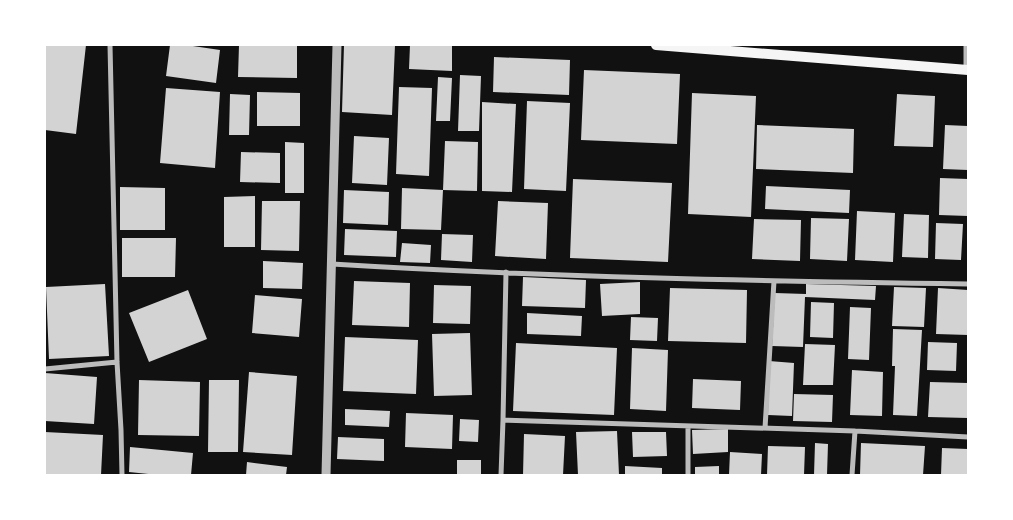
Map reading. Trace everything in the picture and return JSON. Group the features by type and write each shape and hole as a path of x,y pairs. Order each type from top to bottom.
{"main road":[{"path":"656,45 967,70"}],"street":[{"path":"110,45 117,362 122,475"},
{"path":"326,475 337,45"},
{"path":"966,45 967,70"},
{"path":"332,264 774,281 968,284"},
{"path":"501,475 506,272"},
{"path":"765,428 774,281"},
{"path":"45,369 117,362"},
{"path":"503,420 855,431 968,437"},
{"path":"688,426 688,475"},
{"path":"852,475 855,431"}],"building":[{"path":"45,45 86,45 76,134 45,130"},
{"path":"170,45 186,45 220,50 216,83 166,76"},
{"path":"239,45 297,45 297,78 238,77"},
{"path":"344,45 395,45 392,115 342,112"},
{"path":"410,45 452,45 452,71 409,69"},
{"path":"494,57 570,60 569,95 493,92"},
{"path":"584,70 680,74 677,144 581,140"},
{"path":"460,75 481,76 479,131 458,131"},
{"path":"438,77 452,78 450,121 436,121"},
{"path":"399,87 432,88 429,176 396,174"},
{"path":"166,88 220,92 215,168 160,163"},
{"path":"257,92 300,93 300,126 257,126"},
{"path":"692,93 756,96 751,217 688,214"},
{"path":"230,94 250,95 249,135 229,135"},
{"path":"897,94 935,96 933,147 894,146"},
{"path":"527,101 570,103 566,191 524,189"},
{"path":"482,102 516,104 512,192 482,191"},
{"path":"757,125 854,129 853,173 756,169"},
{"path":"945,125 968,126 968,170 943,169"},
{"path":"354,136 389,138 387,185 352,183"},
{"path":"445,141 478,142 477,191 443,190"},
{"path":"285,142 304,143 304,193 285,193"},
{"path":"241,152 280,153 280,183 240,182"},
{"path":"940,178 968,179 968,216 939,215"},
{"path":"573,179 672,183 668,262 570,258"},
{"path":"766,186 850,190 849,213 765,209"},
{"path":"120,187 165,188 165,230 120,230"},
{"path":"402,188 443,190 441,230 401,229"},
{"path":"344,190 389,192 388,225 343,223"},
{"path":"255,196 255,247 224,247 224,197"},
{"path":"262,201 300,201 299,251 261,250"},
{"path":"498,201 548,203 546,259 495,256"},
{"path":"857,211 895,213 893,262 855,260"},
{"path":"904,214 929,215 928,258 902,257"},
{"path":"811,218 849,219 847,261 810,259"},
{"path":"754,219 801,220 800,261 752,259"},
{"path":"936,223 963,224 961,260 935,259"},
{"path":"345,229 397,231 396,257 344,255"},
{"path":"442,234 473,235 472,262 441,260"},
{"path":"122,238 176,238 175,277 122,277"},
{"path":"402,243 431,245 430,263 400,262"},
{"path":"263,261 303,263 302,289 263,288"},
{"path":"523,277 586,280 585,308 522,306"},
{"path":"354,281 410,283 409,327 352,325"},
{"path":"640,282 640,314 602,316 600,284"},
{"path":"105,284 109,356 49,359 46,287"},
{"path":"806,284 876,286 875,300 805,297 803,347 772,346 775,293 806,294"},
{"path":"434,285 471,286 470,324 433,323"},
{"path":"894,287 926,288 924,327 892,326"},
{"path":"670,288 747,290 746,343 668,341"},
{"path":"938,288 968,290 968,335 936,334"},
{"path":"188,290 207,339 149,362 129,313"},
{"path":"255,295 302,299 299,337 252,333"},
{"path":"811,302 834,303 833,338 810,337"},
{"path":"850,307 871,308 869,360 848,359"},
{"path":"527,313 582,316 581,336 527,334"},
{"path":"631,317 658,318 657,341 630,340"},
{"path":"893,329 922,330 917,416 893,415 895,366 892,366"},
{"path":"470,333 472,395 434,396 432,334"},
{"path":"345,337 418,340 416,394 343,391"},
{"path":"928,342 957,343 956,371 927,370"},
{"path":"516,343 617,348 614,415 513,411"},
{"path":"805,344 835,345 833,385 803,385"},
{"path":"632,348 668,350 666,411 630,409"},
{"path":"769,361 794,363 792,416 768,415"},
{"path":"852,370 883,372 882,416 850,415"},
{"path":"249,372 297,376 292,455 243,452"},
{"path":"45,373 97,377 94,424 45,421"},
{"path":"693,379 741,381 740,410 692,408"},
{"path":"139,380 200,382 199,436 138,435"},
{"path":"209,380 239,380 238,452 208,452"},
{"path":"930,382 968,383 968,418 928,417"},
{"path":"794,394 833,395 832,422 793,421"},
{"path":"345,409 390,411 389,427 345,425"},
{"path":"406,413 453,415 452,449 405,447"},
{"path":"460,419 479,420 478,442 459,441"},
{"path":"728,429 728,452 693,454 692,430"},
{"path":"617,431 619,475 578,475 576,432"},
{"path":"45,432 103,435 101,475 45,475"},
{"path":"632,432 666,432 667,456 633,457"},
{"path":"524,434 565,436 563,475 523,475"},
{"path":"338,437 384,439 384,461 337,459"},
{"path":"815,443 828,444 827,475 814,475"},
{"path":"861,443 925,446 923,475 860,475"},
{"path":"768,446 805,447 804,475 767,475"},
{"path":"130,447 193,453 191,475 158,475 129,472"},
{"path":"942,448 968,449 968,475 941,475"},
{"path":"730,452 762,454 761,475 729,475"},
{"path":"457,460 481,460 481,475 457,475"},
{"path":"247,462 287,467 286,475 246,475"},
{"path":"625,466 662,468 662,475 625,475"},
{"path":"719,466 719,475 695,475 695,467"}]}
